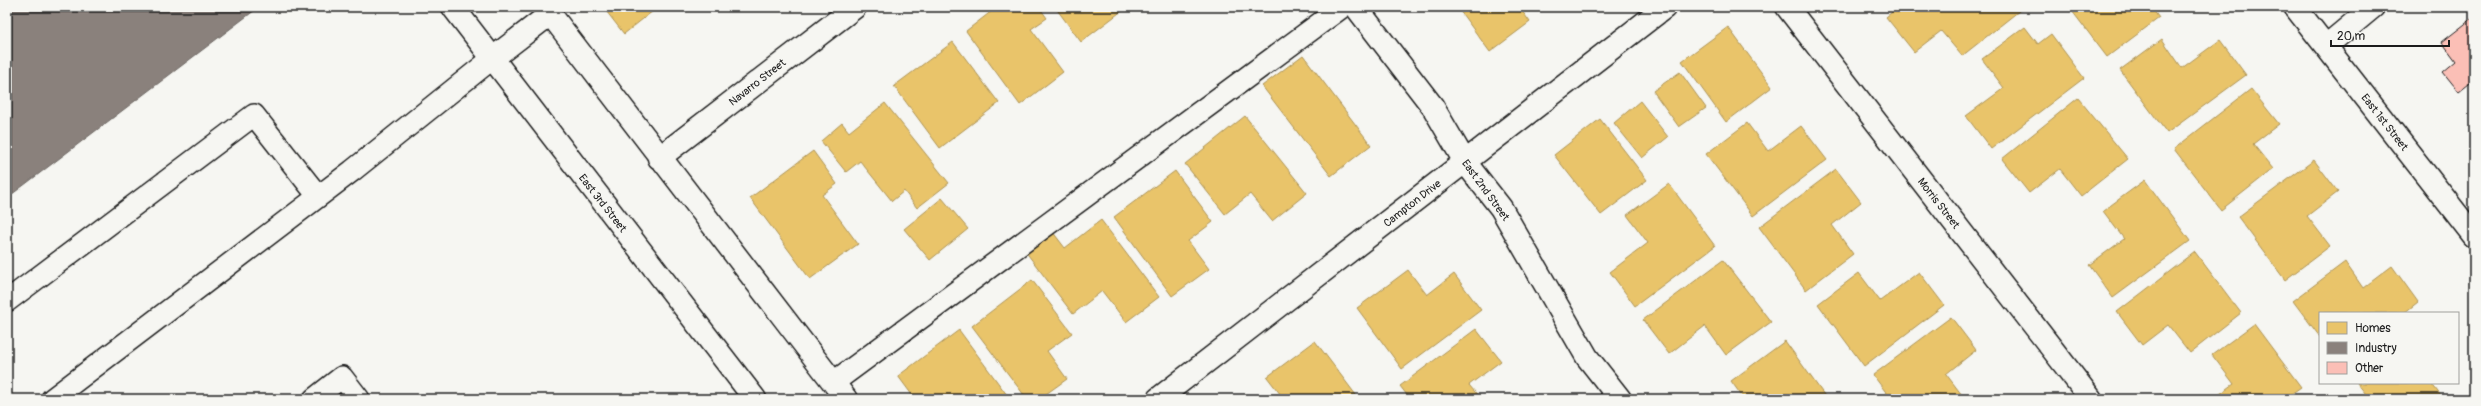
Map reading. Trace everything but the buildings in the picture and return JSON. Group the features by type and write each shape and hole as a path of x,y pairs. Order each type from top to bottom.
{"street":[{"name":"East 3rd Street","path":"453,7 755,399"},
{"name":"Navarro Street","path":"659,158 854,7"},
{"name":"East 2nd Street","path":"1356,7 1433,107 1465,162 1502,208 1587,357 1620,399"},
{"name":"Campton Drive","path":"1158,399 1665,7"},
{"name":"Morris Street","path":"1787,7 2091,399"},
{"name":"East 1st Street","path":"2295,7 2474,236"},
{"path":"2326,46 2373,7"},
{"path":"493,58 548,11 659,158 840,390"}],"lane":[{"path":"840,390 1342,7"},
{"path":"52,399 318,196 493,58"},
{"path":"7,301 254,115 318,196"},
{"path":"314,399 342,377 359,399"}]}
